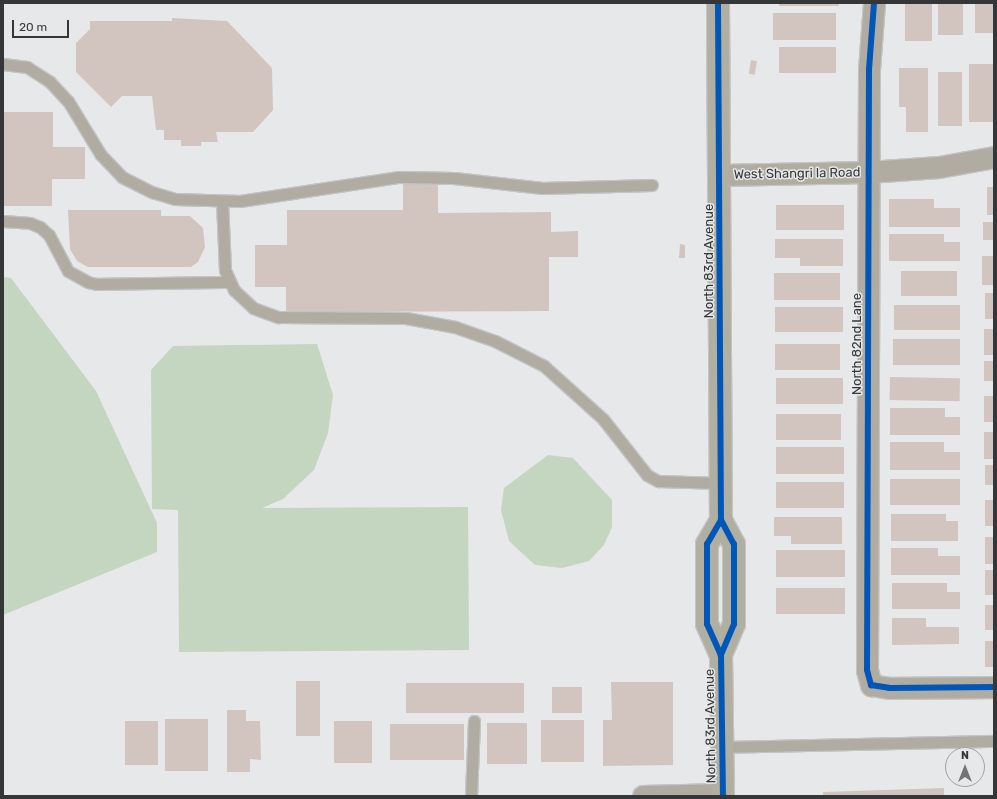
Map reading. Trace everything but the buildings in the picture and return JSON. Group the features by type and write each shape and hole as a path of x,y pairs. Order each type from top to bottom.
{"main road":[{"name":"North 83rd Avenue","path":"718,3 721,520 707,544 707,624 721,655 723,795"}],"street":[{"name":"North 82nd Lane","path":"874,3 868,70 867,670 871,685 889,688 994,687"},
{"name":"West Shangri la Road","path":"719,175 868,172 939,167 994,157"},
{"path":"644,796 723,795"}],"lane":[{"path":"3,64 27,67 50,82 68,101 101,155 122,177 152,192 175,199 222,201 273,197 399,177 454,178 542,188 652,185"},
{"path":"222,201 225,270 234,290 254,308 278,317 406,318 455,327 495,342 544,366 603,418 647,475 658,481 721,483"},
{"path":"3,221 30,222 40,227 49,235 68,271 88,282 97,284 230,282"},
{"path":"471,796 474,721"},
{"path":"722,747 994,741"}],"green space":[{"path":"3,277 11,278 96,391 157,523 157,552 3,615"},
{"path":"317,344 333,395 328,433 314,470 283,499 262,508 468,507 469,650 179,652 178,510 152,509 151,370 173,346"},
{"path":"548,455 573,458 612,500 612,527 604,545 589,561 562,568 535,565 509,541 501,510 504,488"}],"cycle path":[{"path":"718,3 721,520 734,544 734,624 721,655"},
{"path":"874,3 869,70 867,670 871,685 889,688 994,687"},
{"path":"721,520 707,544 707,624 721,655 723,796"}]}
